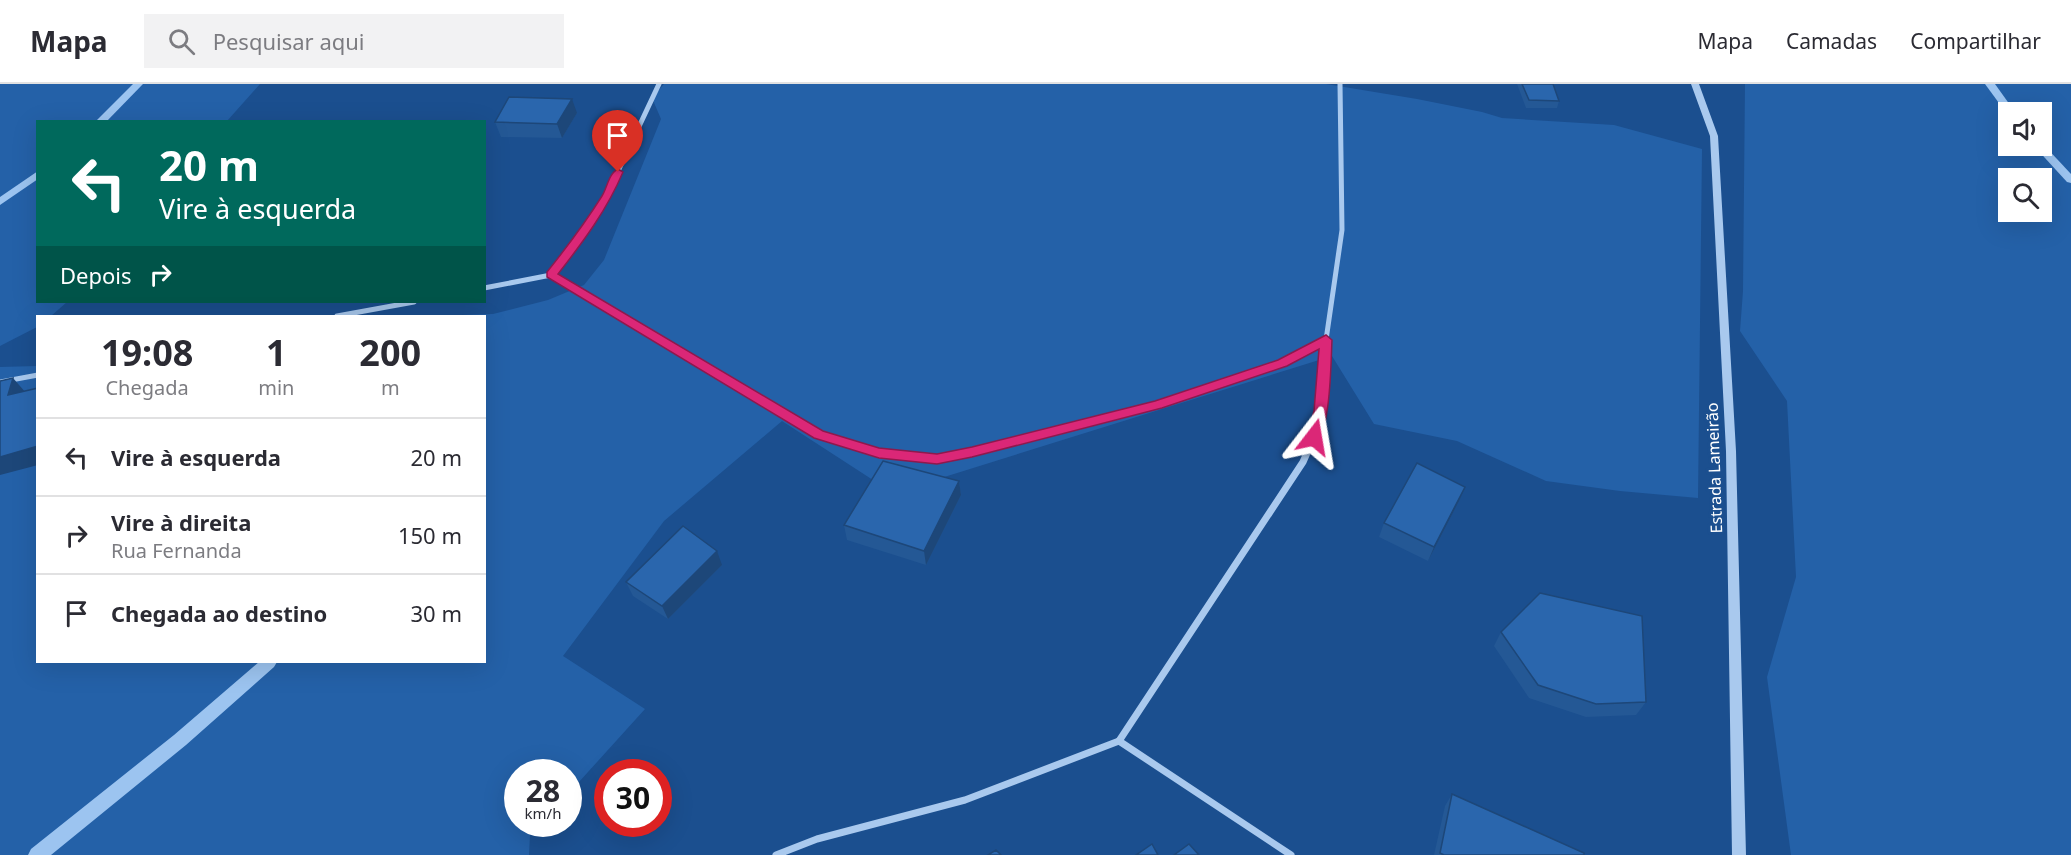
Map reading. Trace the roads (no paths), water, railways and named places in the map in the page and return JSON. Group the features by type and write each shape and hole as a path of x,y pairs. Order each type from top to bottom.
{"street":[{"path":"486,288 551,275 585,231 610,192 644,112 659,84"},
{"path":"776,855 805,842 942,807 1053,769 1119,741 1303,462 1314,437 1321,411 1326,340 1342,230 1340,84"},
{"name":"Estrada Lameirão","path":"1695,84 1714,136 1715,148 1731,451 1739,855"},
{"path":"551,275 819,435 879,453 937,459 989,449 1157,405 1282,363 1326,340"},
{"path":"342,315 408,303"},
{"path":"0,382 36,375"},
{"path":"1119,741 1291,855"}],"waterway":[{"path":"102,120 138,84"},
{"path":"1990,84 2003,102"},
{"path":"2048,156 2071,180"},
{"path":"0,202 36,175"},
{"path":"37,855 180,740 268,663"}]}
